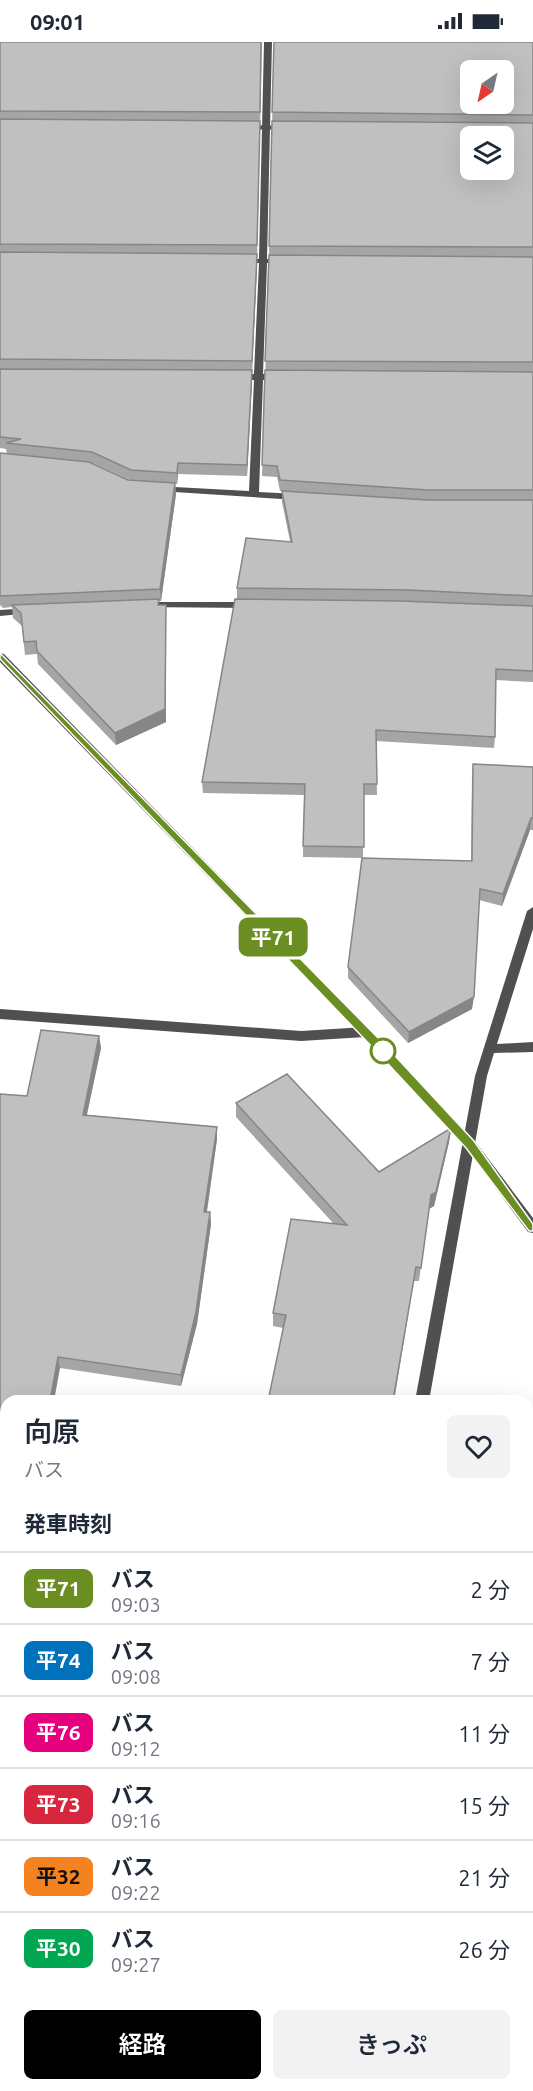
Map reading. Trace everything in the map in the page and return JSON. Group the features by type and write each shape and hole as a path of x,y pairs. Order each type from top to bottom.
{"street":[{"path":"254,494 260,377 268,42"},
{"path":"231,127 300,128"},
{"path":"229,261 298,261"},
{"path":"224,377 295,377"},
{"path":"152,487 311,498"},
{"path":"134,605 261,604"},
{"path":"0,613 44,610"},
{"path":"0,656 365,1032 470,1144 533,1228"},
{"path":"423,1395 481,1076 533,911"},
{"path":"0,1014 301,1036 365,1032"},
{"path":"488,1048 533,1047"}],"building":[{"path":"0,42 261,42 260,112 0,111"},
{"path":"274,42 533,42 533,115 272,112"},
{"path":"0,119 260,121 257,245 0,244"},
{"path":"272,121 533,123 533,247 269,246"},
{"path":"0,252 257,254 252,361 0,359"},
{"path":"269,255 533,257 533,362 265,361"},
{"path":"0,369 252,370 247,465 178,463 177,473 131,470 92,452 6,443 21,439 0,437"},
{"path":"265,370 533,372 533,490 428,490 280,480 277,466 262,465"},
{"path":"0,453 89,462 128,480 175,483 160,589 1,596"},
{"path":"282,491 428,500 533,500 533,596 409,590 237,588 246,538 292,542"},
{"path":"159,599 158,605 166,605 165,709 115,733 37,651 36,641 24,642 21,613 12,605"},
{"path":"235,599 400,601 533,606 533,671 496,669 495,737 376,730 377,784 364,784 364,847 303,846 305,784 202,782"},
{"path":"473,764 533,767 533,818 531,818 503,894 480,889 474,997 409,1032 348,967 362,858 472,861"},
{"path":"41,1030 99,1036 83,1115 217,1127 204,1212 210,1212 196,1312 181,1375 58,1357 51,1395 0,1395 0,1094 27,1096"},
{"path":"287,1074 379,1172 451,1128 436,1192 431,1195 421,1268 416,1267 394,1395 269,1395 286,1315 273,1313 291,1219 347,1225 236,1103"}],"bus line":[{"name":"平71","path":"0,656 470,1144 533,1228"}]}
